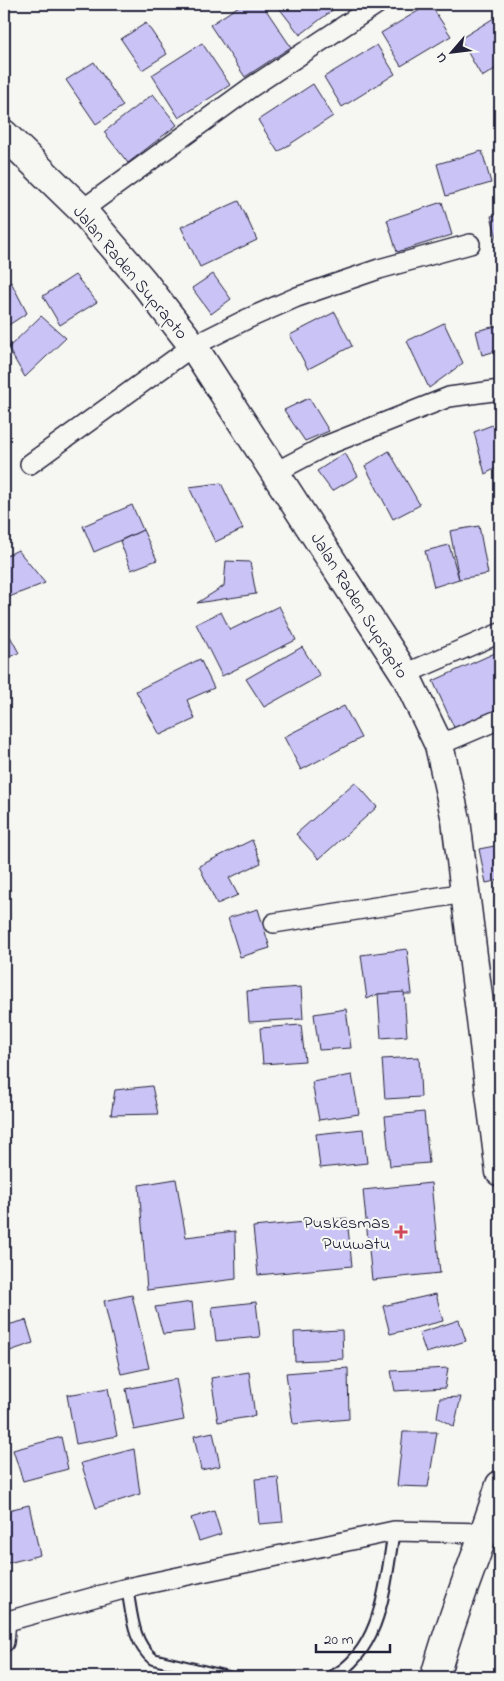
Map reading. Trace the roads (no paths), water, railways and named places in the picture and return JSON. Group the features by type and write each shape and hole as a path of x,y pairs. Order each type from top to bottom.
{"highway":[{"name":"Jalan Raden Suprapto","path":"4,134 82,210 142,280 193,346 405,674 439,745 456,820 500,1172"},
{"path":"435,1677 444,1641 485,1533 500,1485"}],"street":[{"path":"82,210 250,88 377,4"},
{"path":"30,464 193,346 297,297 379,270 470,244"},
{"path":"276,472 325,446 449,397 500,390"},
{"path":"405,674 500,633"},
{"path":"439,745 500,719"},
{"path":"274,923 465,893"},
{"path":"4,1642 5,1622 127,1588 394,1531 485,1533"}],"lane":[{"path":"331,1677 354,1662 369,1642 381,1601 394,1531"},
{"path":"127,1588 137,1640 144,1652 153,1659 228,1677"}],"place":[{"name":"Puskesmas Puuwatu","path":"401,1232"}]}
